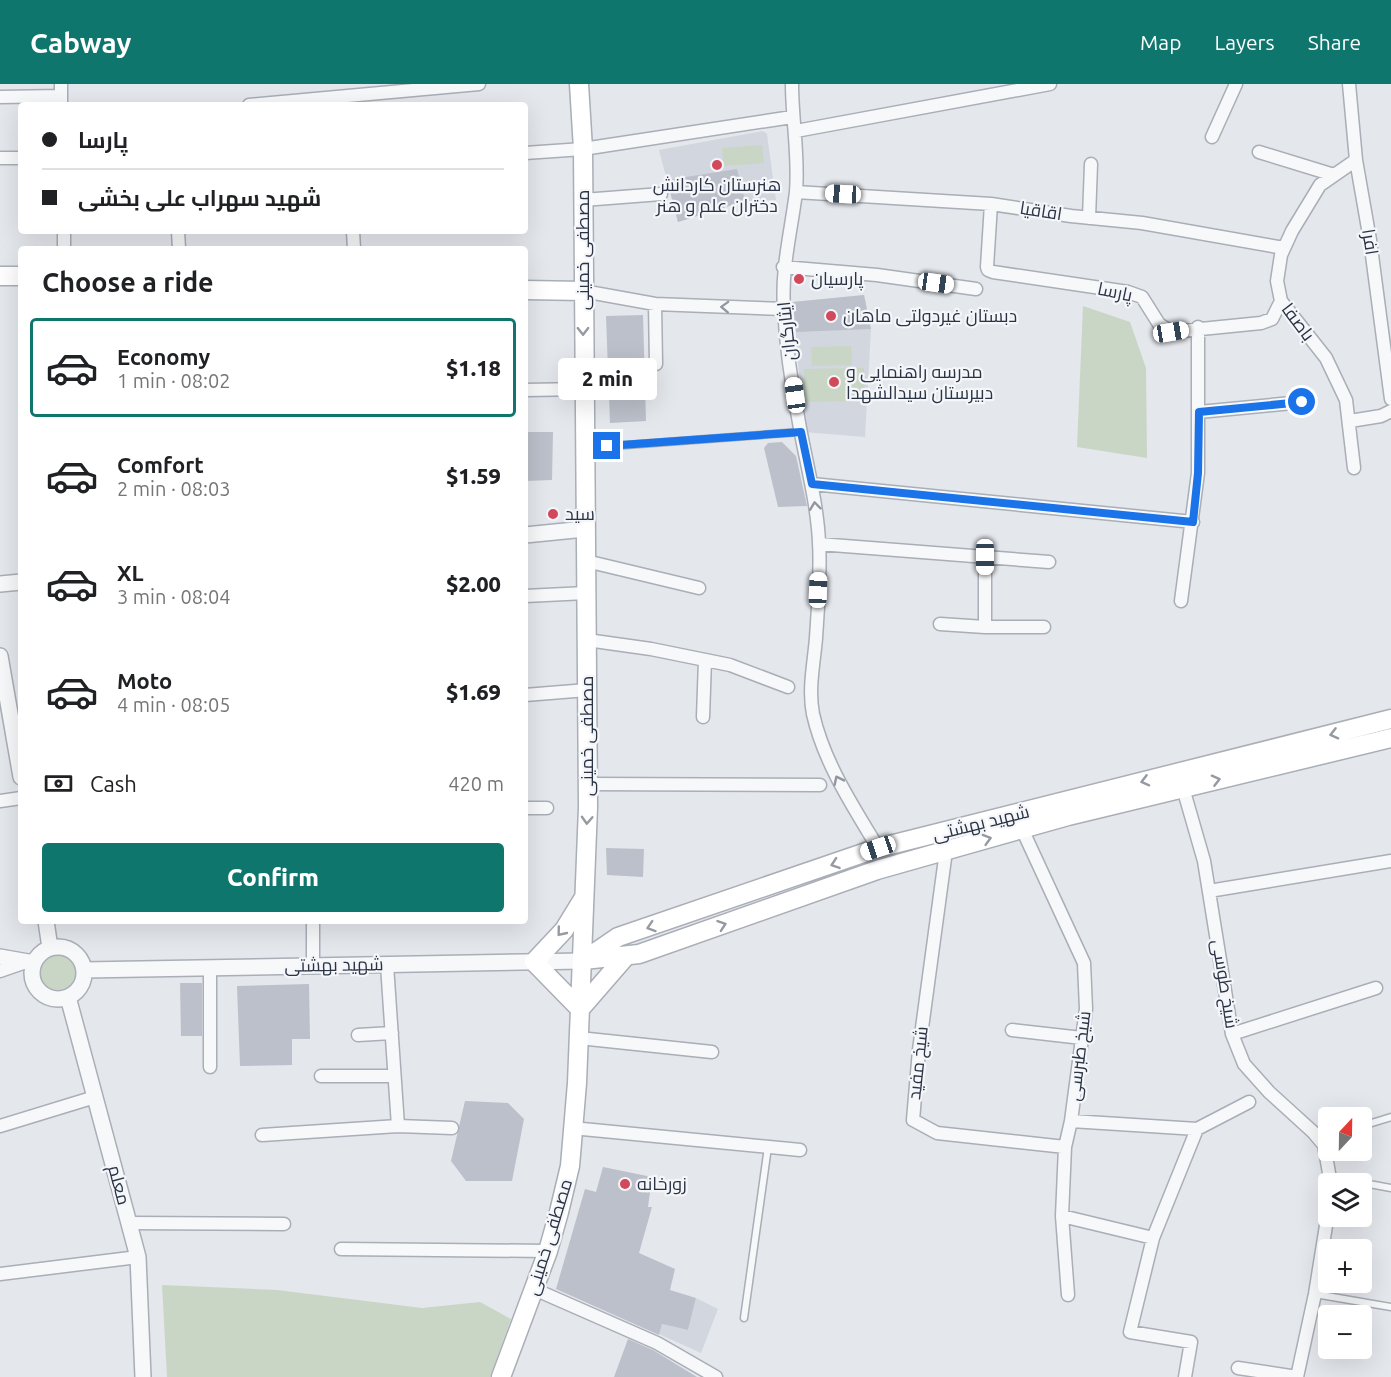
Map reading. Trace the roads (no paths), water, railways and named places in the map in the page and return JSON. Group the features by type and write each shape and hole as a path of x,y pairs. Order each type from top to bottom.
{"main road":[{"name":"مصطفی خمینی","path":"501,1377 548,1251 570,1166 579,1038 588,784 584,200 579,84"},
{"path":"0,276 18,276"},
{"path":"528,290 583,291"},
{"name":"شهید بهشتی","path":"583,961 618,937 878,848 1391,719"},
{"name":"شهید بهشتی","path":"583,961 639,954 877,870 1022,829 1391,738"},
{"path":"584,898 564,930 534,962 580,1009 626,956"}],"street":[{"path":"340,84 341,102 449,85 479,84"},
{"name":"ایثارگران","path":"792,84 792,117 796,131 796,192 783,267 783,309 801,432 812,484 819,544 816,637 811,686 813,714 825,752 842,787 878,848"},
{"path":"796,131 1050,84"},
{"path":"1212,137 1236,84"},
{"name":"افرا","path":"1349,84 1356,160 1370,240 1391,399"},
{"path":"0,97 61,95"},
{"path":"528,153 583,149 792,117"},
{"path":"1259,152 1334,175"},
{"path":"0,158 18,158"},
{"name":"باصفا","path":"1354,468 1346,400 1326,358 1281,301 1277,281 1284,248 1320,186 1356,160"},
{"path":"1089,218 1091,164"},
{"name":"اقاقیا","path":"796,192 991,204 1142,223 1284,248"},
{"path":"584,200 661,194"},
{"name":"پارسا","path":"991,204 988,270 1128,292 1142,297 1159,324 1171,332 1272,319 1281,301"},
{"path":"783,267 877,275 976,289"},
{"path":"583,291 656,304 783,309"},
{"path":"656,304 656,364"},
{"path":"1181,601 1198,473 1198,327"},
{"path":"528,390 584,389"},
{"path":"1199,412 1302,402"},
{"path":"1350,421 1381,416 1391,411"},
{"path":"812,484 1193,522"},
{"path":"528,535 585,530"},
{"path":"819,544 1049,562"},
{"path":"985,557 985,627"},
{"path":"586,561 699,588"},
{"path":"0,584 18,582"},
{"path":"528,596 586,593"},
{"path":"940,624 1044,627"},
{"path":"586,640 651,649 730,665 788,687"},
{"path":"0,656 3,687 18,762"},
{"path":"704,717 705,660"},
{"path":"528,695 587,690"},
{"path":"588,784 820,785"},
{"name":"شیخ طوسی","path":"1183,788 1204,861 1232,1034 1244,1064 1269,1092 1318,1132"},
{"path":"0,801 18,798"},
{"path":"528,808 547,808"},
{"name":"شیخ طبرسی","path":"1022,829 1084,963 1086,1009 1071,1121 1065,1147 1062,1216 1068,1295"},
{"name":"شیخ مفید","path":"946,851 919,1050 913,1120 937,1133 1065,1147"},
{"path":"1209,891 1391,861"},
{"path":"46,924 50,948"},
{"path":"313,924 313,966"},
{"path":"0,971 30,962 50,948 66,948 73,951 82,963 84,970 81,987 68,998 59,999 43,994 33,980 30,962"},
{"path":"0,957 30,962"},
{"name":"شهید بهشتی","path":"84,970 583,961"},
{"path":"387,964 398,1126"},
{"path":"210,968 210,1067"},
{"path":"1232,1034 1376,988"},
{"name":"معلم","path":"68,998 138,1257 143,1377"},
{"path":"1012,1030 1082,1038"},
{"path":"358,1035 392,1034"},
{"path":"579,1038 712,1052"},
{"path":"321,1076 394,1076"},
{"path":"0,1126 95,1097"},
{"path":"1071,1121 1197,1129 1249,1102"},
{"path":"262,1135 398,1126 452,1128"},
{"path":"572,1128 800,1150"},
{"path":"1185,1377 1191,1342 1130,1332 1153,1238 1197,1129"},
{"path":"1062,1216 1153,1238"},
{"path":"129,1223 284,1224"},
{"path":"1238,1368 1297,1377 1315,1294 1326,1227"},
{"path":"341,1249 548,1251"},
{"path":"0,1274 138,1257"},
{"path":"534,1289 657,1343 716,1377"}],"lane":[{"path":"585,448 801,432"},
{"path":"1372,1123 1391,1118"},
{"path":"744,1318 768,1147"},
{"path":"1372,1185 1391,1188"},
{"path":"1315,1294 1391,1307"}],"place":[{"name":"هنرستان کاردانش دختران علم و هنر","path":"717,165"},
{"name":"پارسیان","path":"799,279"},
{"name":"دبستان غیردولتی ماهان","path":"831,316"},
{"name":"مدرسه راهنمایی و دبیرستان سیدالشهدا","path":"834,382"},
{"name":"سید","path":"553,514"},
{"name":"زورخانه","path":"625,1184"}]}
